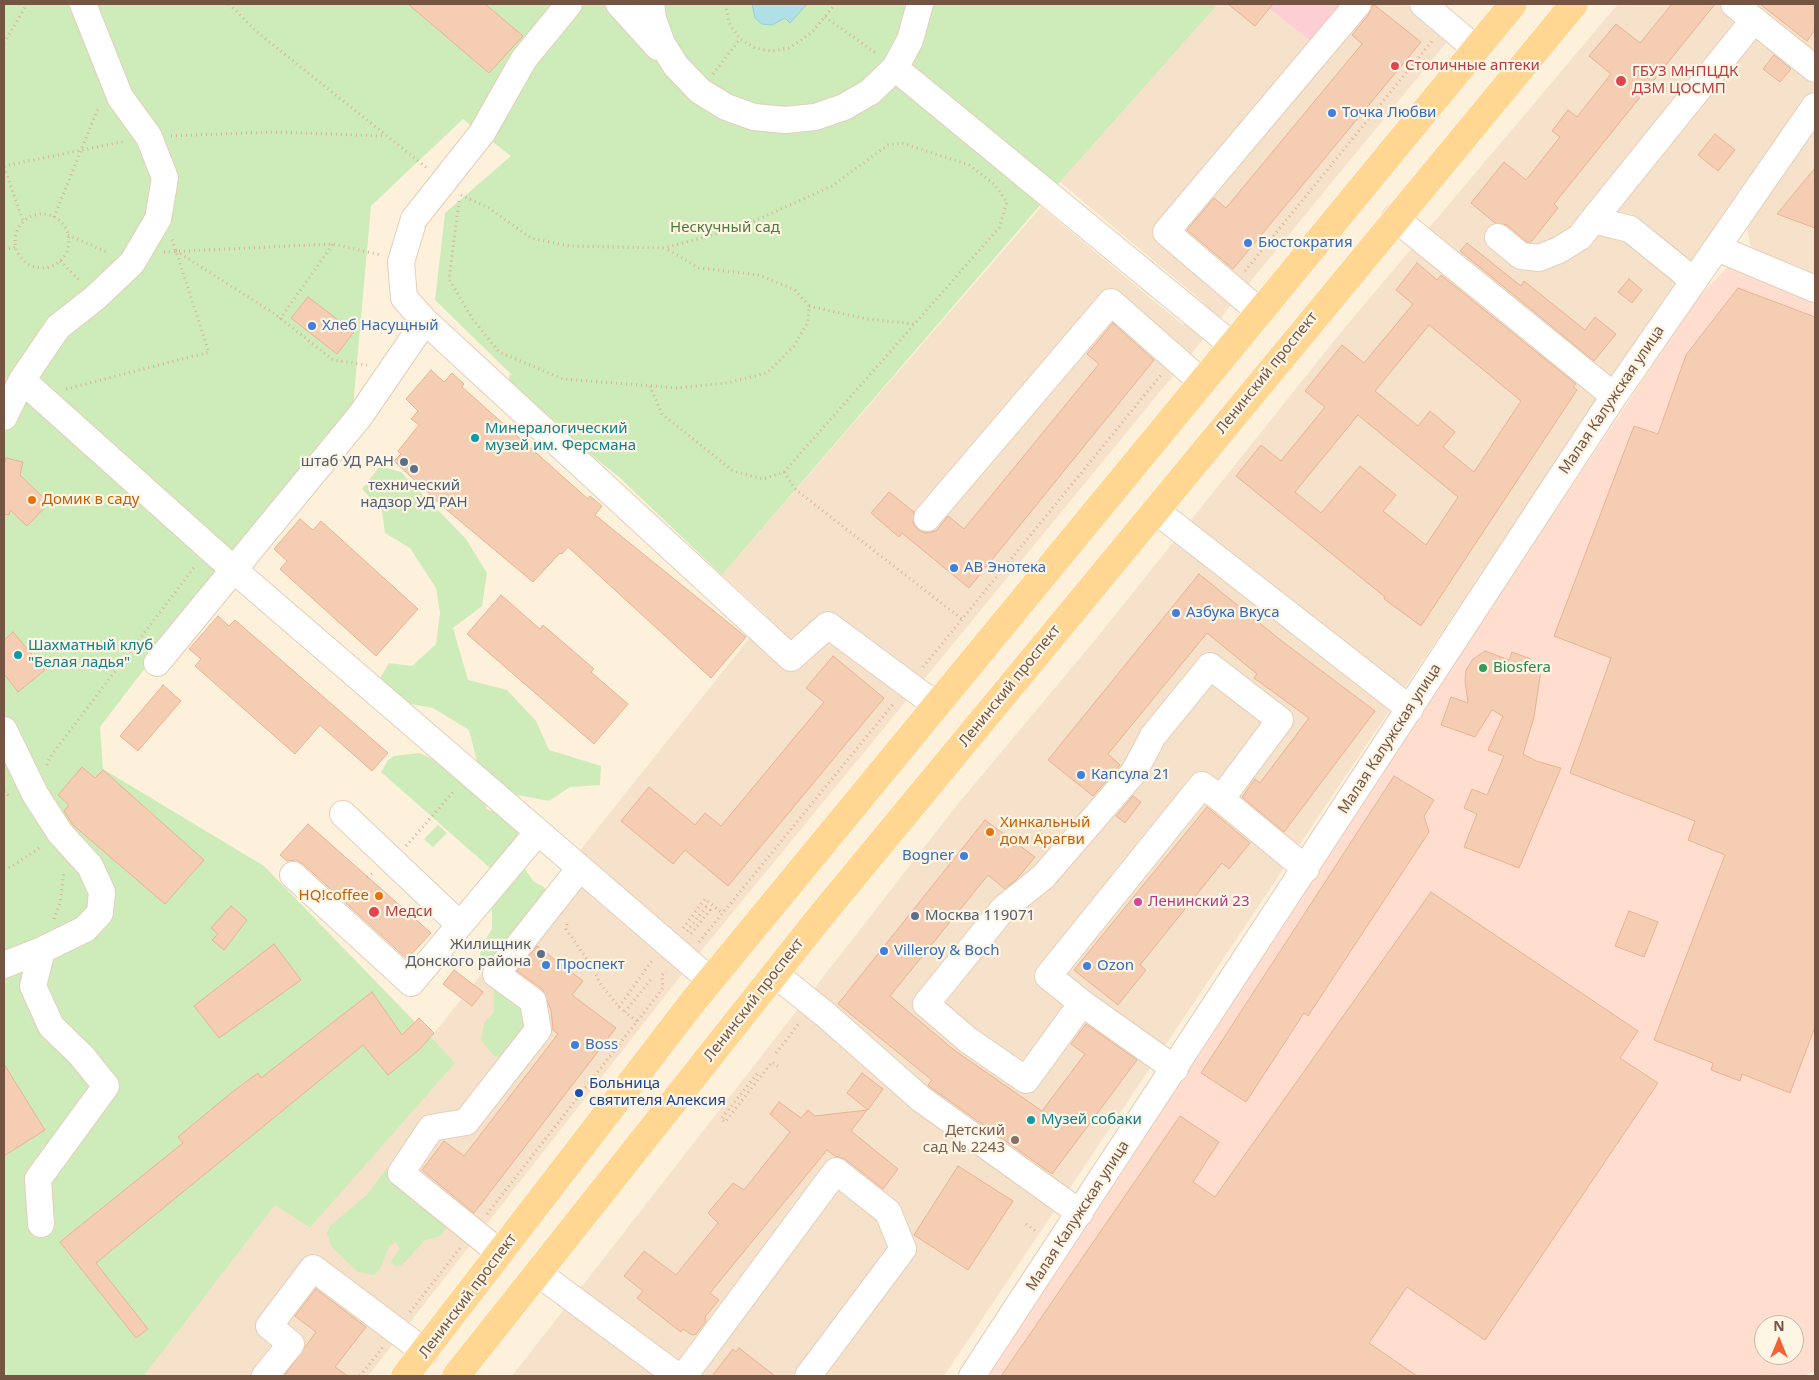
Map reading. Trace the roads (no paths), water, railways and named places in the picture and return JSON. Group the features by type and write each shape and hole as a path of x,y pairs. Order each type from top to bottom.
{"main road":[{"name":"Ленинский проспект","path":"406,1376 710,980 1260,312 1460,35 1513,4"},
{"name":"Ленинский проспект","path":"456,1376 775,974 1395,218 1574,4"}],"street":[{"path":"4,417 22,380 58,327 95,298 132,263 158,219 164,178 149,137 120,97 83,4"},
{"path":"569,4 524,59 482,133 414,219 401,262 404,298 425,321 791,658 828,625 936,705"},
{"path":"619,4 700,91 726,107 754,117 784,120 815,118 844,107 870,92 895,68 910,40 920,4"},
{"path":"650,4 662,44 676,66"},
{"path":"1260,312 1166,232 1358,4"},
{"path":"1423,4 1460,35"},
{"path":"1734,4 1815,69"},
{"path":"1498,237 1521,256 1539,258 1559,250 1580,237 1754,20"},
{"path":"895,68 1232,345"},
{"name":"Малая Калужская улица","path":"972,1376 1175,1069 1614,396 1815,106"},
{"path":"1395,218 1614,396"},
{"path":"1593,220 1630,229 1693,280"},
{"path":"1717,248 1815,289"},
{"path":"927,518 1111,302 1202,382"},
{"path":"157,663 360,416 425,321"},
{"path":"22,380 233,569 538,832 580,868 678,943 710,980"},
{"path":"1155,510 1410,709"},
{"path":"1082,1003 1026,1080 968,1040 926,1004 1003,909 1043,876 1134,772 1153,736 1210,666 1280,720 1221,799"},
{"path":"4,730 35,794 60,833 90,866 102,892 100,913 85,928 42,950 4,965"},
{"path":"1175,1069 1082,1003 1048,976 1202,785 1306,869"},
{"path":"343,814 383,867 460,925"},
{"path":"293,874 411,984 538,832"},
{"path":"500,1253 401,1173 431,1128 466,1122 538,1030 533,1001 496,974 580,868"},
{"path":"41,1224 38,1179 106,1086 81,1055 51,1026 33,986 42,950"},
{"path":"775,974 826,1015 921,1100 1080,1213"},
{"path":"684,1376 836,1171 888,1212 903,1249 808,1376"},
{"path":"265,1376 291,1344 269,1326 312,1268 425,1352"},
{"path":"538,1273 677,1376"}],"water":[{"path":"752,4 807,4 790,23 785,18 772,25 762,24 755,18"}],"place":[{"name":"Столичные аптеки","path":"1395,66"},
{"name":"ГБУЗ МНПЦДК ДЗМ ЦОСМП","path":"1621,81"},
{"name":"Точка Любви","path":"1332,113"},
{"name":"Бюстократия","path":"1248,243"},
{"name":"Хлеб Насущный","path":"312,326"},
{"name":"Минералогический музей им. Ферсмана","path":"475,438"},
{"name":"штаб УД РАН","path":"404,462"},
{"name":"технический надзор УД РАН","path":"414,469"},
{"name":"Домик в саду","path":"32,500"},
{"name":"АВ Энотека","path":"954,568"},
{"name":"Азбука Вкуса","path":"1176,613"},
{"name":"Шахматный клуб \"Белая ладья\"","path":"18,655"},
{"name":"Biosfera","path":"1483,668"},
{"name":"Капсула 21","path":"1081,775"},
{"name":"Хинкальный дом Арагви","path":"990,832"},
{"name":"Bogner","path":"964,856"},
{"name":"HQ!coffee","path":"379,896"},
{"name":"Ленинский 23","path":"1138,902"},
{"name":"Медси","path":"374,912"},
{"name":"Москва 119071","path":"915,916"},
{"name":"Villeroy & Boch","path":"884,951"},
{"name":"Жилищник Донского района","path":"541,954"},
{"name":"Проспект","path":"546,965"},
{"name":"Ozon","path":"1087,966"},
{"name":"Boss","path":"575,1045"},
{"name":"Больница святителя Алексия","path":"579,1093"},
{"name":"Музей собаки","path":"1031,1120"},
{"name":"Детский сад № 2243","path":"1015,1140"}],"park label":[{"name":"Нескучный сад","path":"725,228"}]}
